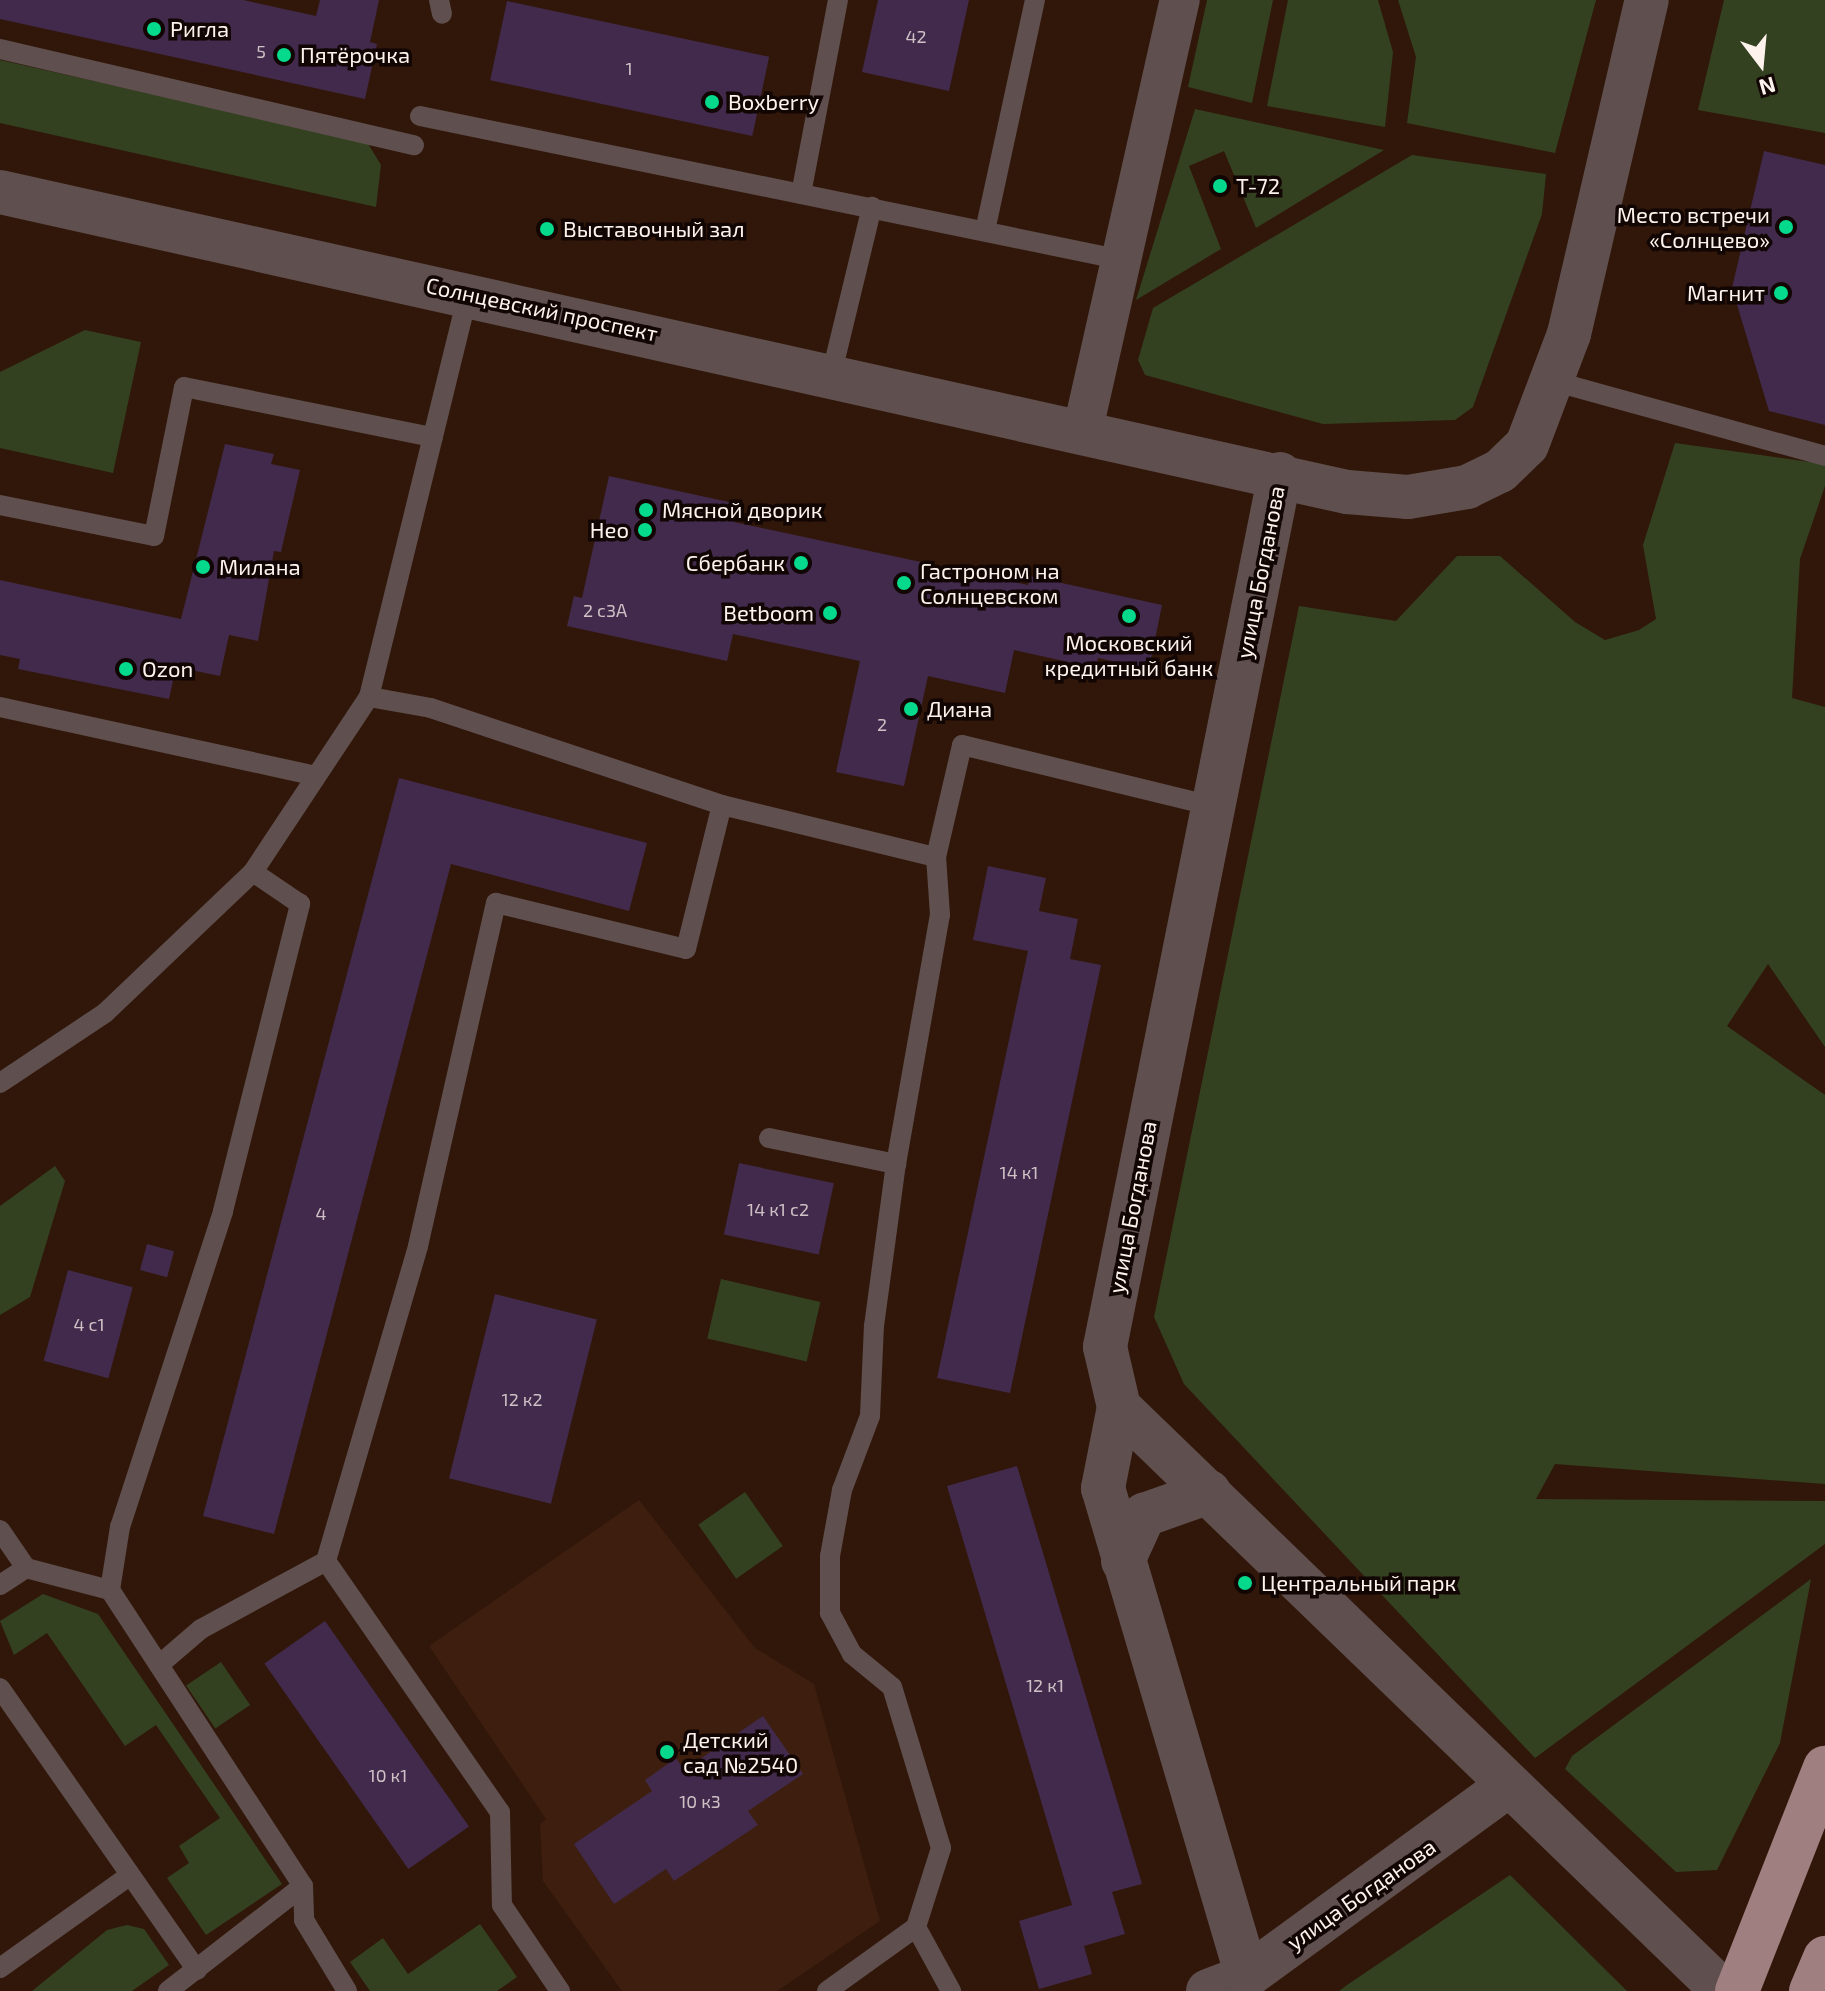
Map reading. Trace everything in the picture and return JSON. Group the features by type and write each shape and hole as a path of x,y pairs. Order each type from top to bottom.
{"main road":[{"path":"1737,1991 1825,1768"},
{"path":"1811,1991 1825,1958"}],"street":[{"path":"1083,429 1118,259 1180,0"},
{"name":"улица Богданова","path":"1083,429 1347,492 1408,497 1467,487 1500,471 1527,445 1553,381 1647,0"},
{"name":"Солнцевский проспект","path":"0,192 1083,429"},
{"name":"улица Богданова","path":"1119,1407 1105,1347 1209,805 1280,474"},
{"path":"1119,1407 1723,1991"},
{"path":"1119,1407 1103,1488 1227,1983"},
{"path":"1123,1561 1144,1515 1209,1492"},
{"name":"улица Богданова","path":"1227,1983 1508,1786"}],"lane":[{"path":"801,194 838,0"},
{"path":"985,231 1035,0"},
{"path":"0,49 414,145"},
{"path":"420,116 1118,259"},
{"path":"832,372 872,207"},
{"path":"0,1083 105,1013 253,872 313,775 369,697 468,294"},
{"path":"1553,381 1825,456"},
{"path":"0,505 154,536 184,387 433,437"},
{"path":"369,697 431,708 722,805 936,857"},
{"path":"0,707 313,775"},
{"path":"827,1991 916,1927 941,1848 892,1687 852,1654 830,1613 830,1556 842,1490 870,1416 874,1326 896,1164 940,915 936,857 962,745 1209,805"},
{"path":"159,1665 201,1629 326,1561 418,1246 496,903 686,949 722,805"},
{"path":"110,1590 120,1527 223,1211 300,904 253,872"},
{"path":"769,1138 896,1164"},
{"path":"0,1530 26,1568 110,1590 303,1886 304,1920 347,1991"},
{"path":"326,1561 500,1812 502,1905 560,1991"},
{"path":"0,1585 26,1568"},
{"path":"0,1688 197,1970"},
{"path":"0,1968 129,1876"},
{"path":"168,1991 303,1886"},
{"path":"916,1927 951,1991"}],"shaded area":[{"name":"Детский сад №2540","path":"639,1500 755,1648 814,1684 880,1921 777,1991 622,1991 543,1881 540,1824 546,1819 429,1646"}],"green space":[{"path":"1207,0 1273,0 1252,103 1188,87"},
{"path":"1288,0 1378,0 1393,52 1385,127 1267,106"},
{"path":"1398,0 1596,0 1555,153 1407,123 1416,57"},
{"path":"1724,0 1825,0 1825,133 1698,110"},
{"path":"0,60 367,142 381,165 376,207 0,123"},
{"path":"1195,109 1384,150 1256,228 1224,151 1189,166 1221,249 1136,300"},
{"path":"1412,155 1546,174 1542,214 1473,407 1455,420 1323,424 1145,375 1138,360 1153,308"},
{"path":"85,330 141,342 113,473 0,448 0,372"},
{"path":"1675,443 1825,464 1825,486 1800,559 1792,698 1825,707 1825,1047 1768,964 1727,1026 1825,1095 1825,1484 1555,1464 1536,1499 1825,1501 1825,1544 1535,1758 1184,1384 1154,1317 1299,606 1396,621 1457,556 1500,556 1575,622 1605,640 1639,630 1656,619 1643,545"},
{"path":"55,1166 65,1181 30,1297 0,1315 0,1206"},
{"path":"721,1279 820,1302 807,1361 707,1338"},
{"path":"745,1492 783,1546 736,1579 698,1525"},
{"path":"1811,1579 1780,1743 1717,1870 1676,1872 1565,1769 1572,1756"},
{"path":"43,1594 98,1614 282,1884 206,1935 167,1878 189,1863 179,1846 220,1818 156,1725 125,1746 47,1633 14,1655 0,1621"},
{"path":"221,1662 250,1705 215,1729 186,1685"},
{"path":"1510,1875 1627,1991 1339,1991 1347,1985"},
{"path":"480,1924 517,1977 497,1991 370,1991 350,1962 383,1938 408,1974"},
{"path":"127,1925 144,1929 169,1965 132,1991 32,1991 107,1930"}],"building":[{"path":"0,0 243,0 316,16 320,0 379,0 370,42 377,44 365,99 0,19"},
{"path":"878,0 969,0 949,91 862,72"},
{"path":"507,1 769,57 752,136 490,80"},
{"name":"Место встречи «Солнцево»","path":"1764,151 1825,165 1825,425 1769,411 1732,288"},
{"path":"225,444 274,454 271,464 300,470 281,552 274,551 258,641 229,635 220,676 176,667 169,699 18,669 20,659 0,655 0,580 181,619"},
{"path":"609,476 738,504 734,522 1028,585 1030,576 1162,605 1149,669 1098,658 1096,668 1014,650 1005,693 928,676 904,786 836,772 860,661 733,634 727,661 567,626 574,596 582,598"},
{"path":"399,778 647,843 629,911 451,864 274,1534 203,1516"},
{"path":"988,866 1046,878 1039,911 1078,919 1070,959 1101,965 1010,1393 937,1378 1028,951 973,940"},
{"path":"739,1163 834,1183 819,1255 724,1234"},
{"path":"147,1244 174,1251 167,1277 140,1270"},
{"path":"68,1270 133,1287 108,1378 44,1361"},
{"path":"495,1294 597,1319 551,1504 449,1478"},
{"path":"1017,1466 1142,1884 1112,1892 1125,1934 1084,1946 1092,1974 1039,1989 1019,1921 1072,1905 947,1486"},
{"path":"325,1621 469,1827 408,1869 264,1663"},
{"path":"763,1716 803,1774 748,1811 758,1825 674,1881 666,1869 614,1904 574,1844 652,1791 645,1780 676,1758 684,1770"}],"place":[{"name":"Ригла","path":"154,29"},
{"name":"Пятёрочка","path":"284,55"},
{"name":"Boxberry","path":"712,102"},
{"name":"Т-72","path":"1220,186"},
{"name":"Место встречи «Солнцево»","path":"1786,227"},
{"name":"Выставочный зал","path":"547,229"},
{"name":"Магнит","path":"1781,293"},
{"name":"Мясной дворик","path":"646,510"},
{"name":"Нео","path":"645,530"},
{"name":"Сбербанк","path":"801,563"},
{"name":"Милана","path":"203,567"},
{"name":"Гастроном на Солнцевском","path":"904,583"},
{"name":"Betboom","path":"830,613"},
{"name":"Московский кредитный банк","path":"1129,616"},
{"name":"Ozon","path":"126,669"},
{"name":"Диана","path":"911,709"},
{"name":"Центральный парк","path":"1245,1583"},
{"name":"Детский сад №2540","path":"667,1752"}]}
